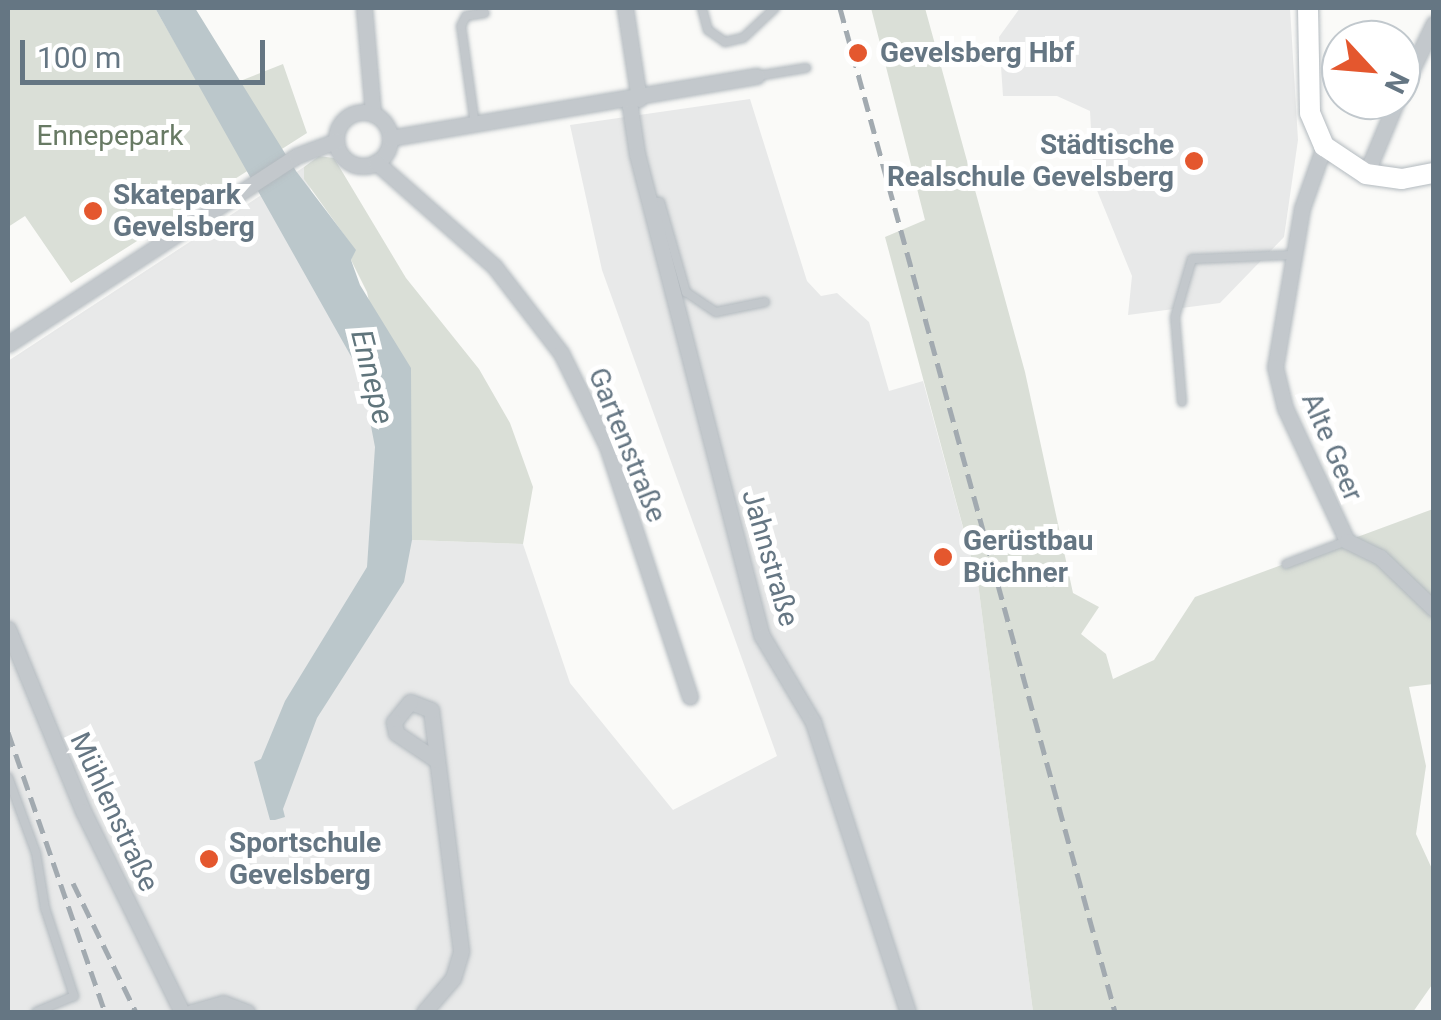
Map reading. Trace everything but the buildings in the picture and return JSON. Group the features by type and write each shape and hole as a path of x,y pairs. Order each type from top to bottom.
{"main road":[{"path":"1308,8 1310,113 1324,146 1366,174 1402,179 1434,173"}],"street":[{"path":"364,8 364,72 373,114 390,138"},
{"name":"Jahnstraße","path":"625,8 649,201 762,636 813,722 908,1012"},
{"path":"1421,51 1434,24"},
{"path":"8,344 296,156 336,140 364,72"},
{"path":"390,138 634,100 756,76"},
{"path":"349,116 373,114"},
{"path":"1366,174 1389,120"},
{"path":"336,140 350,163 376,162 390,138"},
{"name":"Alte Geer","path":"1324,146 1292,255 1275,367 1285,408 1346,541 1380,557 1434,609"},
{"name":"Gartenstraße","path":"376,162 494,266 561,352 608,446 690,696"},
{"name":"Mühlenstraße","path":"8,629 83,811 182,1012"},
{"path":"424,1012 452,978 461,951 436,760"},
{"path":"192,1012 223,1004 247,1012"}],"lane":[{"path":"702,8 708,30 725,42 743,38 775,8"},
{"path":"475,125 461,26 466,16 485,13"},
{"path":"756,76 806,68"},
{"path":"649,201 660,202 686,292 716,312 765,302"},
{"path":"1182,402 1175,317 1192,259 1292,255"},
{"path":"1286,564 1346,541"},
{"path":"8,778 36,853 44,908 74,996 36,1012"}],"shaded area":[{"name":"Städtische Realschule Gevelsberg","path":"1020,8 1290,8 1298,140 1284,237 1220,303 1128,315 1132,276 1094,183 1090,111 1057,96 1003,96 999,37"},
{"path":"750,99 807,281 821,296 837,293 869,322 889,391 923,381 978,583 1033,1012 8,1012 8,361 304,167 412,540 523,544 570,683 673,810 777,756 602,270 570,125"}],"green space":[{"name":"Ennepepark","path":"8,8 155,8 205,95 283,64 307,133 71,283 25,216 8,227"},
{"path":"871,8 925,8 1025,372 1073,593 1099,607 1081,634 1106,654 1113,679 1154,660 1195,597 1433,509 1433,684 1409,687 1426,766 1416,834 1433,871 1434,982 1413,1012 1033,1012 978,583 885,237 925,220"},
{"path":"319,156 334,158 406,278 479,369 510,423 533,487 523,544 412,540 411,493 367,292 351,260 355,250 304,179 304,167"}],"water":[{"name":"Ennepe","path":"155,8 195,8 296,171 356,250 351,260 360,285 411,368 412,540 404,582 317,718 283,809 285,817 275,820 270,820 254,762 261,759 285,701 367,567 375,447 361,374"}],"railway":[{"path":"840,8 1115,1012"},
{"path":"8,732 105,1012"},
{"path":"73,883 136,1012"}],"place":[{"name":"Gevelsberg Hbf","path":"858,53"},
{"name":"Städtische Realschule Gevelsberg","path":"1194,161"},
{"name":"Skatepark Gevelsberg","path":"93,211"},
{"name":"Gerüstbau Büchner","path":"943,557"},
{"name":"Sportschule Gevelsberg","path":"209,859"}]}
